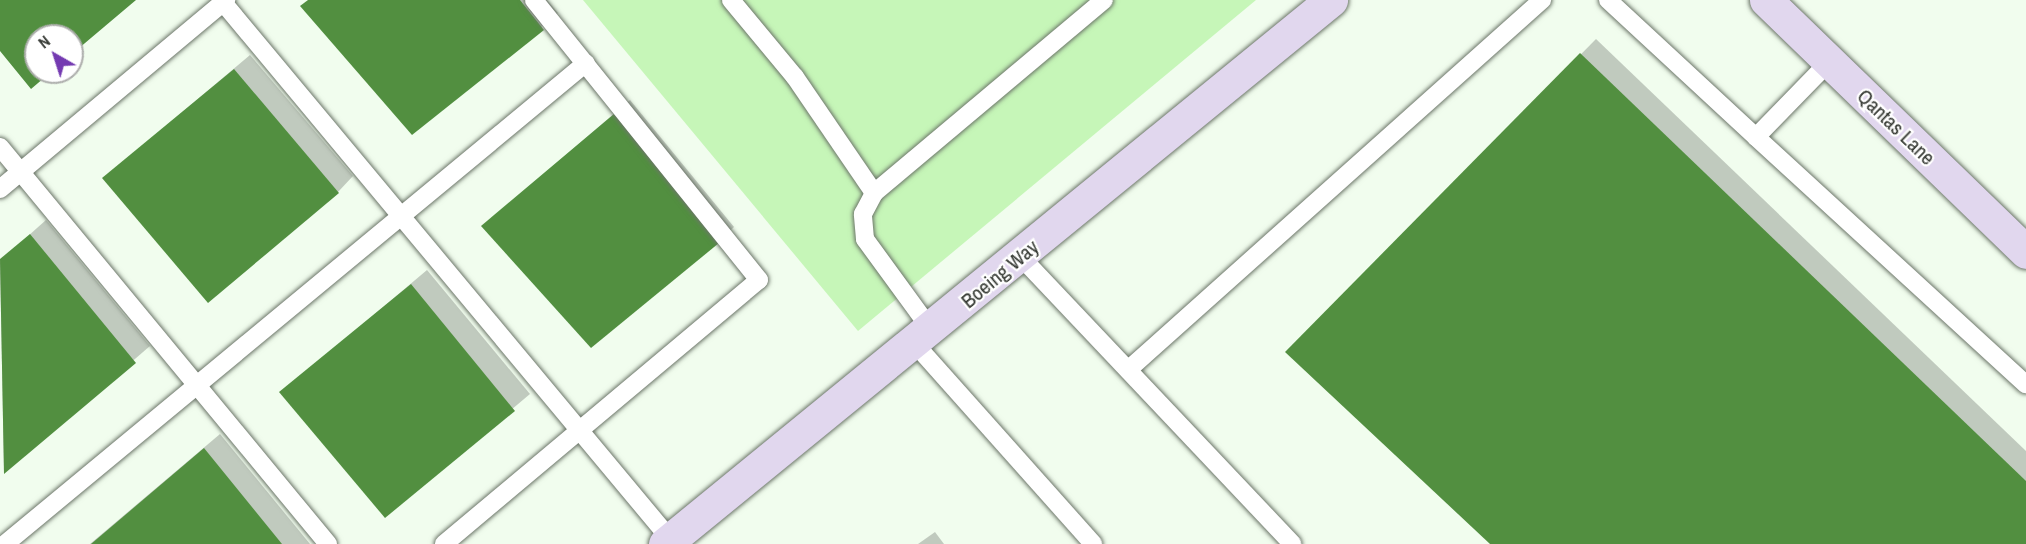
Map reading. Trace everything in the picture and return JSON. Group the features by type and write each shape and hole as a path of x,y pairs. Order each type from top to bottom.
{"street":[{"name":"Boeing Way","path":"668,542 924,337 1331,0"},
{"name":"Qantas Lane","path":"1766,0 2026,252"}],"lane":[{"path":"444,544 759,280 534,0"},
{"path":"731,0 795,77 874,193"},
{"path":"1093,544 924,337 865,239 863,214 874,193 1104,0"},
{"path":"1129,369 1542,0"},
{"path":"1608,0 2026,384"},
{"path":"0,189 223,1 580,431 668,542"},
{"path":"1756,137 1829,62"},
{"path":"0,538 5,544 586,63"},
{"path":"0,147 328,544"},
{"path":"1021,257 1292,544"}],"green space":[{"path":"583,0 1256,0 858,331"}],"building":[{"path":"0,0 136,0 84,44 84,24 24,24 24,80 0,51"},
{"path":"308,0 520,0 544,30 412,135 300,6"},
{"path":"1580,53 2026,481 2026,544 1490,544 1285,352"},
{"path":"234,69 339,193 208,303 102,178"},
{"path":"27,84 37,84 31,89"},
{"path":"614,114 719,243 591,348 481,226"},
{"path":"30,234 136,363 4,474 0,259"},
{"path":"411,284 515,411 385,518 279,392"},
{"path":"204,448 282,544 91,544"}]}
